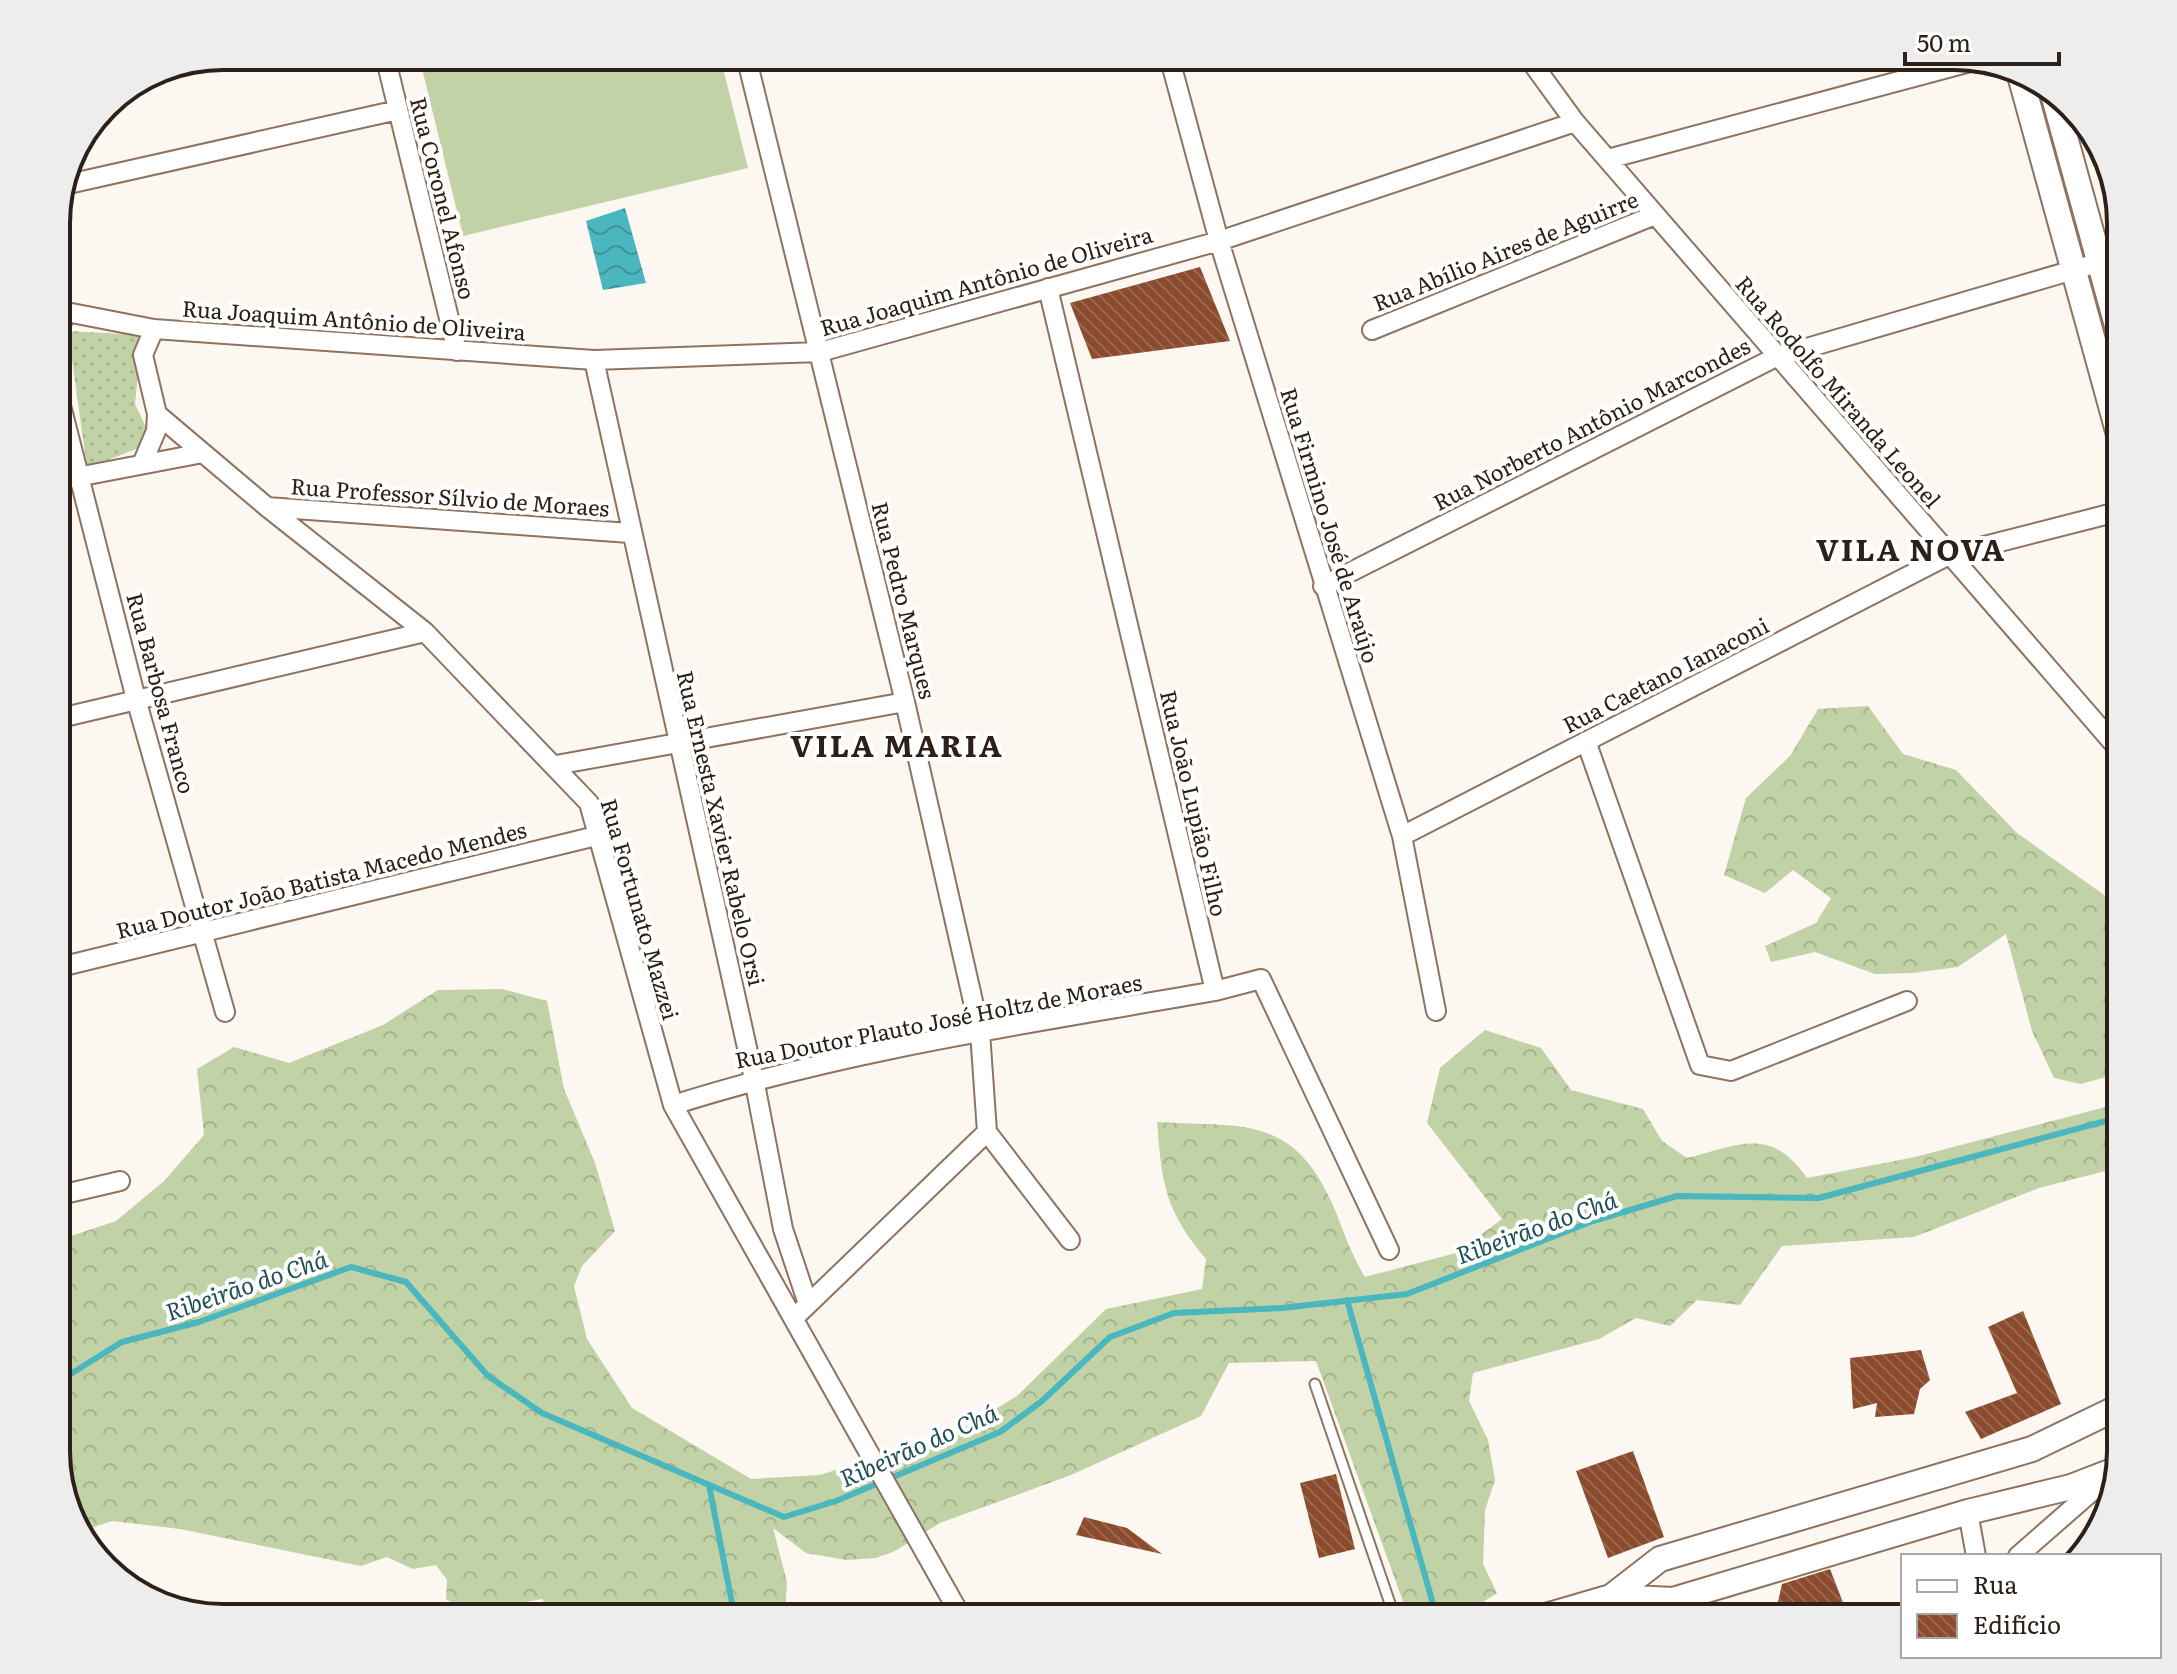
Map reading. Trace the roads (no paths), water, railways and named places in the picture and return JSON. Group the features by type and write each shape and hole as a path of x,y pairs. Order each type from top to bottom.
{"main road":[{"path":"2023,88 2107,392"},
{"path":"2060,113 2107,249"},
{"path":"1611,1597 1660,1559 2032,1449 2107,1413"},
{"path":"1587,1604 1611,1597 1673,1600 1968,1512 2071,1487 2105,1474"}],"street":[{"name":"Rua Coronel Afonso","path":"388,70 457,351"},
{"name":"Rua Pedro Marques","path":"750,70 905,702 980,1032 987,1132"},
{"name":"Rua Firmino José de Araújo","path":"1173,70 1219,241 1402,836 1436,1011"},
{"name":"Rua Rodolfo Miranda Leonel","path":"1537,70 1575,122 1776,357 2107,732"},
{"path":"1608,159 1940,70"},
{"path":"76,182 398,110"},
{"name":"Rua Joaquim Antônio de Oliveira","path":"70,313 154,329 594,360 820,352 1219,241 1575,122"},
{"name":"Rua Abílio Aires de Aguirre","path":"1372,330 1655,215"},
{"name":"Rua Norberto Antônio Marcondes","path":"1323,586 1776,357 2107,259"},
{"name":"Rua João Lupião Filho","path":"1048,288 1215,991"},
{"path":"142,464 156,431 157,414 143,355 154,329"},
{"name":"Rua Ernesta Xavier Rabelo Orsi","path":"594,360 630,533 754,1079 801,1311"},
{"name":"Rua Fortunato Mazzei","path":"157,414 267,507 425,632 556,765 589,803 673,1105 801,1311 870,1452 954,1604"},
{"name":"Rua Barbosa Franco","path":"70,436 136,699 206,934 225,1012"},
{"path":"70,478 203,453"},
{"name":"Rua Professor Sílvio de Moraes","path":"267,507 630,533"},
{"name":"Rua Caetano Ianaconi","path":"1402,836 1949,555 2107,515"},
{"path":"70,716 425,632"},
{"path":"556,765 905,702"},
{"path":"1586,741 1700,1065 1731,1071 1907,1001"},
{"name":"Rua Doutor João Batista Macedo Mendes","path":"70,965 206,934 596,836"},
{"path":"1215,991 1261,979 1389,1250"},
{"name":"Rua Doutor Plauto José Holtz de Moraes","path":"673,1105 754,1079 980,1032 1215,991"},
{"path":"801,1311 987,1132 1070,1240"},
{"path":"70,1193 120,1181"},
{"path":"2020,1554 2104,1480"},
{"path":"1968,1512 1976,1554"}],"lane":[{"path":"1315,1384 1390,1604"}],"water":[{"path":"625,208 646,283 603,290 586,221"}],"waterway":[{"name":"Ribeirão do Chá","path":"70,1374 122,1342 199,1322 351,1267 406,1282 488,1376 542,1413 784,1517 836,1501 1000,1432 1042,1401 1110,1337 1174,1313 1282,1308 1407,1294 1593,1221 1677,1196 1819,1198 2107,1121"},
{"path":"1347,1300 1433,1604"},
{"path":"709,1485 732,1604"}],"district":[{"name":"VILA NOVA","path":"1911,548"},
{"name":"VILA MARIA","path":"897,744"}]}
